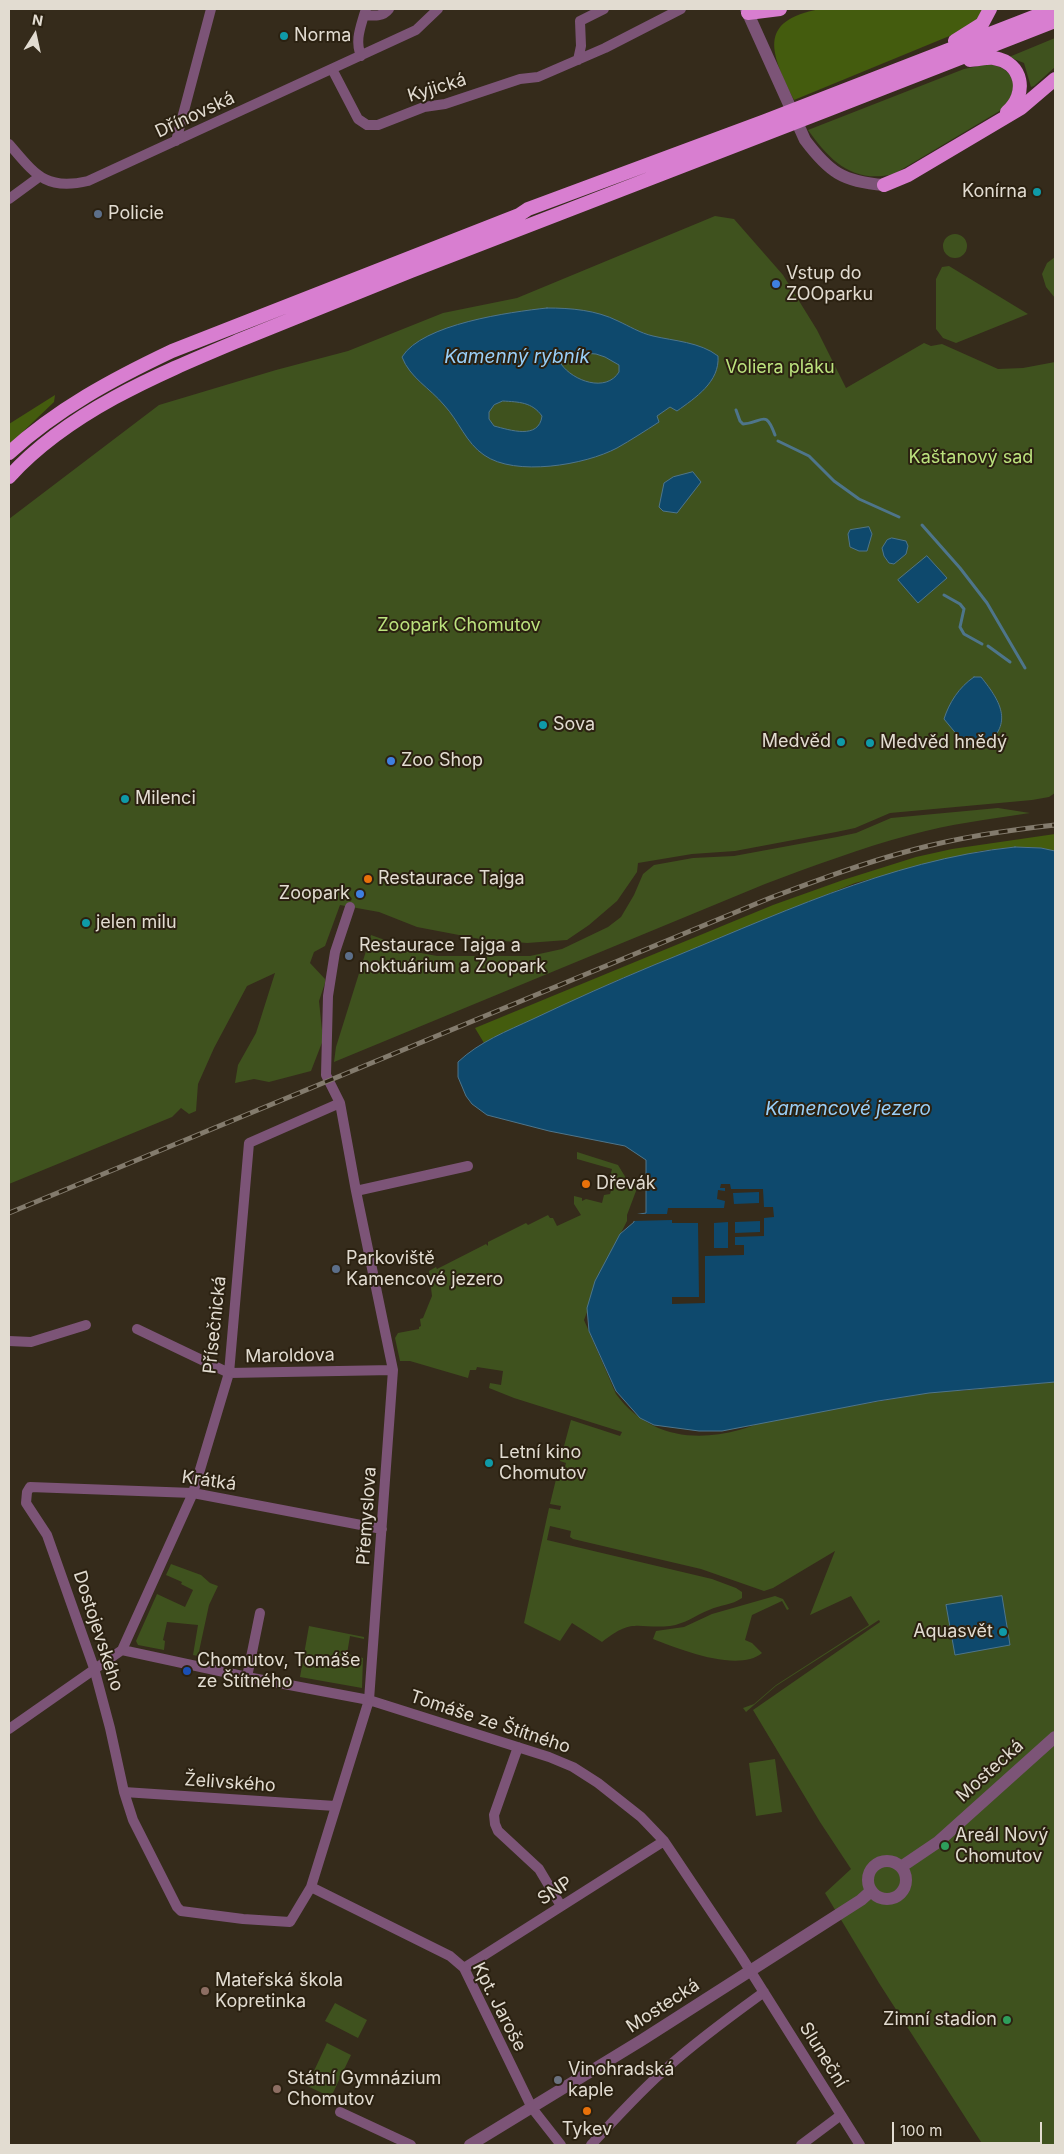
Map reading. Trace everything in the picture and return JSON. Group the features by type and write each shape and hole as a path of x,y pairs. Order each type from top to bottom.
{"highway":[{"path":"747,11 780,9"},
{"path":"921,61 982,24 990,9"},
{"path":"9,477 46,444 80,419 123,392 176,367 824,104 921,61 1054,9"},
{"path":"824,104 949,64 1055,21"},
{"path":"949,64 994,58 1014,70 1019,77 1020,96 1014,106 996,122"},
{"path":"884,185 908,175 1022,108 1055,79"},
{"path":"9,453 30,433 68,406 118,376 172,351 510,219 528,209 768,126"}],"street":[{"path":"176,141 212,9"},
{"path":"361,56 357,46 365,12 382,15 390,9"},
{"name":"Dřínovská","path":"38,177 56,184 75,184 88,181 416,30 438,9"},
{"path":"578,60 581,46 580,21 604,9"},
{"name":"Kyjická","path":"332,70 358,119 367,125 378,125 424,107 445,104 520,79 538,77 612,45 680,9"},
{"path":"747,11 805,140 816,155 828,168 841,177 855,182 884,185"},
{"path":"9,144 38,177 9,199"},
{"name":"Přemyslova","path":"290,1922 311,1887 369,1700 393,1370 356,1191 340,1102 326,1075 328,996 335,952 350,907"},
{"name":"Přísečnická","path":"122,1650 193,1493 229,1373 249,1143 340,1102"},
{"path":"356,1191 468,1166"},
{"path":"9,1341 31,1342 86,1325"},
{"name":"Maroldova","path":"137,1329 229,1373 393,1370"},
{"name":"Krátká","path":"30,1487 193,1493 382,1528"},
{"name":"Dostojevského","path":"30,1487 27,1492 26,1503 47,1535 94,1668 124,1792 133,1820 177,1907 188,1914 290,1922"},
{"path":"247,1677 260,1613"},
{"path":"9,1729 122,1650"},
{"name":"Tomáše ze Štítného","path":"122,1650 247,1677 369,1700 549,1757 586,1774 623,1801 664,1841 757,1983"},
{"name":"Mostecká","path":"901,1867 938,1842 1055,1737"},
{"path":"518,1747 494,1815 494,1824 498,1831 539,1869 561,1906"},
{"name":"Želivského","path":"124,1792 335,1806"},
{"name":"SNP","path":"464,1968 664,1841"},
{"path":"889,1861 901,1867 905,1874 906,1882 898,1895 884,1898 871,1891 868,1884 868,1876 876,1864 889,1861"},
{"name":"Kpt. Jaroše","path":"311,1887 450,1956 464,1968 532,2108 561,2145"},
{"name":"Mostecká","path":"470,2145 532,2108 861,1900 871,1891"},
{"name":"Sluneční","path":"757,1983 860,2145"},
{"path":"591,2145 668,2066 712,2029 764,1992"},
{"path":"340,2112 411,2145"},
{"path":"802,2145 841,2115"}],"green space":[{"path":"820,9 985,9 979,19 964,30 794,100 775,55 774,42 777,31 785,22 799,15"},
{"path":"1055,38 1055,67 1031,87 1024,63 1009,57"},
{"path":"988,64 1005,70 1016,83 1008,106 894,174 866,176 855,173 834,160 808,130 964,69"},
{"name":"Zoopark Chomutov","path":"715,216 734,219 783,275 817,330 846,388 924,343 931,346 942,344 998,369 1023,368 1055,362 1055,793 1049,797 1032,800 890,813 855,828 836,832 735,851 692,854 638,863 637,872 617,901 589,925 567,940 527,943 480,939 417,927 379,912 340,905 325,946 314,952 310,963 325,979 319,1001 323,1040 311,1071 269,1082 254,1079 235,1083 238,1065 256,1033 275,973 247,986 214,1048 198,1084 196,1111 189,1114 181,1108 172,1117 9,1184 9,519 159,405 276,370 348,351 443,313 517,298"},
{"path":"955,234 964,237 967,246 964,255 955,258 946,255 943,246 946,237"},
{"path":"1055,257 1055,298 1046,287 1042,274 1047,263"},
{"path":"949,266 1028,314 956,343 943,338 936,329 936,279 942,267"},
{"path":"55,395 54,402 9,445 9,424"},
{"path":"998,808 1030,813 925,831 819,864 765,884 334,1062 336,1047 371,935 421,953 437,956 530,956 562,949 608,927 621,917 634,895 643,874 654,865 693,858 734,856 837,837 856,833 891,818"},
{"path":"1055,834 1055,851 1041,848 1015,847 980,851 855,883 618,980 484,1043 475,1028 773,905 843,880 916,857 952,849"},
{"path":"577,1152 618,1165 629,1183 638,1180 639,1183 627,1215 627,1221 595,1284 597,1286 584,1320 616,1394 641,1419 656,1427 687,1435 704,1436 746,1428 783,1416 916,1395 945,1388 958,1391 1055,1382 1055,2145 983,2145 879,1983 825,1893 851,1869 820,1822 753,1710 880,1622 879,1620 776,1686 746,1712 743,1708 754,1704 776,1685 869,1625 851,1596 810,1615 835,1551 773,1588 764,1591 701,1569 573,1539 570,1537 571,1531 550,1526 547,1540 712,1579 736,1588 742,1592 742,1598 675,1625 659,1627 635,1626 621,1629 602,1642 572,1623 560,1641 524,1623 549,1508 560,1510 561,1506 550,1504 558,1471 564,1471 566,1463 560,1461 571,1420 620,1436 622,1432 514,1398 489,1388 490,1383 501,1385 503,1371 477,1367 476,1370 470,1370 468,1378 410,1361 400,1361 395,1338 398,1333 419,1329 421,1326 420,1319 423,1318 432,1296 429,1271 436,1267 437,1269 486,1244 488,1246 488,1242 526,1223 528,1225 548,1215 550,1218 553,1218 557,1226 581,1215 574,1204 574,1196 582,1198 582,1201 586,1199 602,1203 604,1195 610,1194 614,1181 610,1177 612,1169 577,1159"},
{"path":"171,1564 201,1575 210,1583 218,1586 209,1605 198,1656 193,1655 198,1625 167,1622 163,1640 165,1641 164,1650 138,1645 136,1641 157,1594 185,1607 193,1590 181,1584 182,1582 166,1575"},
{"path":"775,1596 783,1599 789,1609 787,1610 782,1601 752,1615 745,1640 752,1643 762,1653 751,1659 739,1661 708,1657 653,1639 656,1631 684,1627 712,1614"},
{"path":"309,1626 364,1637 364,1639 350,1636 347,1654 363,1658 362,1688 300,1677"},
{"path":"775,1759 782,1812 756,1816 749,1763"},
{"path":"335,2003 367,2020 358,2038 325,2021"},
{"path":"327,2043 351,2055 331,2097 307,2086"}],"water":[{"name":"Kamenný rybník","path":"547,308 574,309 610,317 648,335 695,345 711,351 718,356 718,365 711,381 698,395 677,411 670,407 657,416 659,422 617,448 587,459 550,466 513,466 497,462 484,455 472,444 449,411 415,377 402,357 412,346 428,336 447,328 490,317","holes":["570,352 596,354 605,357 619,365 619,372 606,382 598,383 581,380 566,370 561,364 563,357","503,401 520,402 529,405 542,416 540,423 530,431 523,432 494,426 489,419 489,412 494,405"]},
{"path":"693,472 701,482 677,513 663,511 659,507 664,483 673,477"},
{"path":"869,527 872,534 867,551 859,551 850,547 848,534 850,530"},
{"path":"892,538 906,541 908,546 906,554 894,564 889,563 884,556 882,548 887,540"},
{"path":"927,556 947,578 918,603 898,580"},
{"path":"974,677 981,677 995,696 1001,714 998,731 982,748 963,742 944,719 955,696"},
{"name":"Kamencové jezero","path":"1015,847 1041,848 1055,851 1055,1382 929,1393 722,1431 699,1431 654,1425 640,1418 616,1391 589,1331 587,1308 595,1281 620,1234 634,1222 634,1215 646,1213 646,1160 625,1146 549,1131 487,1115 472,1104 466,1096 458,1077 458,1062 494,1037 563,1005 786,910 831,893 921,864"},
{"path":"1002,1596 1010,1645 955,1655 946,1605"}],"pier":[{"path":"721,1184 730,1184 731,1189 763,1189 764,1207 773,1207 774,1217 764,1218 764,1236 735,1237 735,1245 744,1245 744,1255 705,1256 705,1303 672,1304 672,1297 699,1297 698,1223 672,1223 672,1220 632,1221 632,1214 667,1214 668,1208 724,1208 725,1201 717,1199 718,1190 725,1191 725,1188 720,1188","holes":["759,1192 759,1203 734,1204 733,1193","760,1221 760,1232 735,1233 735,1222","728,1222 728,1248 714,1248 714,1223"]}],"waterway":[{"path":"736,410 743,424 766,419 775,435"},
{"path":"778,441 809,456 834,481 859,499 899,517"},
{"path":"922,525 960,568 987,603 1025,668"},
{"path":"944,595 960,604 964,609 960,627 964,634 982,644"},
{"path":"988,646 1010,662"}],"railway":[{"path":"9,1213 788,891 860,865 933,845 985,834 1055,825"}],"place":[{"name":"Norma","path":"284,36"},
{"name":"Konírna","path":"1037,192"},
{"name":"Policie","path":"98,214"},
{"name":"Vstup do ZOOparku","path":"776,284"},
{"name":"Sova","path":"543,725"},
{"name":"Medvěd","path":"841,742"},
{"name":"Medvěd hnědý","path":"870,743"},
{"name":"Zoo Shop","path":"391,761"},
{"name":"Milenci","path":"125,799"},
{"name":"Restaurace Tajga","path":"368,879"},
{"name":"Zoopark","path":"360,894"},
{"name":"jelen milu","path":"86,923"},
{"name":"Restaurace Tajga a noktuárium a Zoopark","path":"349,956"},
{"name":"Dřevák","path":"586,1184"},
{"name":"Parkoviště Kamencové jezero","path":"336,1269"},
{"name":"Letní kino Chomutov","path":"489,1463"},
{"name":"Aquasvět","path":"1003,1632"},
{"name":"Chomutov, Tomáše ze Štítného","path":"187,1671"},
{"name":"Areál Nový Chomutov","path":"945,1846"},
{"name":"Mateřská škola Kopretinka","path":"205,1991"},
{"name":"Zimní stadion","path":"1007,2020"},
{"name":"Vinohradská kaple","path":"558,2080"},
{"name":"Státní Gymnázium Chomutov","path":"277,2089"},
{"name":"Tykev","path":"587,2111"}],"park label":[{"name":"Voliera pláku","path":"780,368"},
{"name":"Kaštanový sad","path":"971,458"}]}
